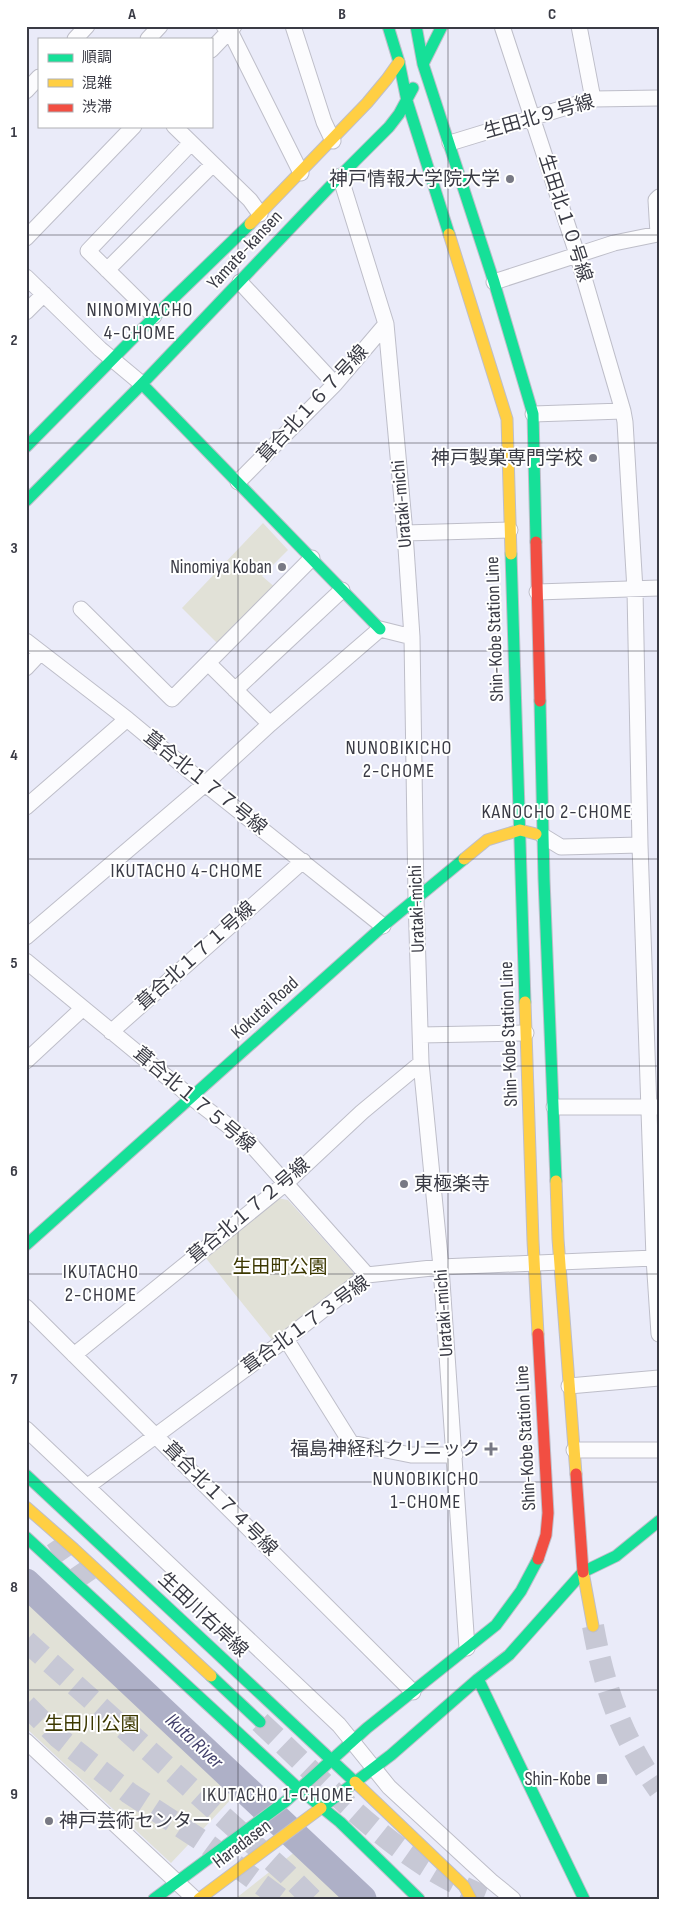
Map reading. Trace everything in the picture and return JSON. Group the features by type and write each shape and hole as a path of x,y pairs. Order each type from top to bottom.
{"main road":[{"name":"Shin-Kobe Station Line","path":"300,1789 352,1741 496,1625 521,1592 549,1538 526,1033 507,419 407,101 399,62 388,26"},
{"name":"Yamate-kansen","path":"26,448 154,316 333,141 376,94 390,78 399,62 412,26"},
{"path":"416,26 423,64 494,282 532,414 543,836 559,1262 583,1572 593,1626"},
{"name":"Yamate-kansen","path":"26,501 142,384 389,127 400,114 407,101 442,26"},
{"path":"142,384 380,628"},
{"path":"520,830 543,836"},
{"name":"Kokutai Road","path":"26,1245 416,898 488,840 520,830"},
{"name":"生田川右岸線","path":"26,1475 355,1782"},
{"path":"26,1507 74,1549 260,1722"},
{"path":"468,1892 355,1782 509,1655 583,1572 616,1556 659,1521"},
{"path":"26,1537 283,1776 340,1822 419,1899"},
{"path":"570,1560 583,1572"},
{"path":"478,1679 584,1899"},
{"name":"Haradasen","path":"199,1899 355,1782"},
{"name":"Haradasen","path":"154,1899 254,1826 300,1789"}],"street":[{"path":"149,38 160,26"},
{"path":"293,26 324,122 333,141"},
{"name":"生田北１０号線","path":"502,26 577,254 623,411 635,590 640,845 654,1108 654,1258 659,1334"},
{"path":"579,26 593,99"},
{"path":"212,49 229,28 301,173"},
{"path":"26,91 38,78"},
{"name":"生田北９号線","path":"450,143 593,99 659,98"},
{"path":"26,238 132,128"},
{"path":"176,128 250,200 260,214"},
{"path":"154,316 88,250 191,143"},
{"path":"107,270 212,164"},
{"name":"Urataki-michi","path":"340,176 386,324 405,533 412,637 416,898 422,1063 441,1267 467,1648"},
{"path":"494,282 614,242 658,234 656,200 659,197"},
{"path":"26,277 100,349 142,384"},
{"path":"240,282 335,384"},
{"path":"26,312 44,294"},
{"name":"葺合北１６７号線","path":"238,482 335,384 386,324"},
{"path":"532,414 623,411"},
{"path":"405,533 510,530"},
{"path":"81,608 172,699 312,558"},
{"path":"537,592 659,588"},
{"path":"234,690 342,590"},
{"path":"26,937 205,784 270,724 380,628 412,637"},
{"name":"葺合北１７７号線","path":"26,641 384,926"},
{"path":"26,668 40,653"},
{"path":"208,663 270,724"},
{"path":"26,807 127,720"},
{"path":"543,836 561,847 640,845"},
{"name":"葺合北１７１号線","path":"112,1032 303,861"},
{"name":"葺合北１７５号線","path":"26,961 191,1097 248,1141 367,1275"},
{"path":"26,1062 83,1008"},
{"path":"421,1035 526,1033"},
{"name":"葺合北１７２号線","path":"74,1355 286,1183 362,1112 422,1063"},
{"path":"554,1107 654,1108"},
{"name":"葺合北１７３号線","path":"88,1486 367,1275 441,1267 654,1258"},
{"name":"葺合北１７４号線","path":"26,1307 413,1692"},
{"path":"286,1338 351,1443 411,1455 455,1455"},
{"path":"570,1386 659,1378"},
{"path":"26,1429 339,1725 389,1786 491,1881 513,1899"},
{"path":"574,1450 659,1450"},
{"path":"26,1741 195,1899"},
{"path":"468,1892 482,1899"}],"green space":[{"path":"263,523 288,550 262,576 277,589 220,646 182,608"},
{"name":"生田町公園","path":"277,1198 288,1200 353,1272 353,1279 272,1340 205,1257"},
{"name":"生田川公園","path":"26,1598 235,1795 171,1863 26,1728"},
{"path":"296,1851 348,1899 235,1899"}],"waterway":[{"name":"Ikuta River","path":"26,1583 362,1899"}],"tunnel":[{"path":"56,1539 92,1592"},
{"path":"593,1626 597,1648 616,1712 646,1771 659,1790"},
{"path":"26,1641 287,1874 312,1899"},
{"path":"26,1705 58,1737 129,1793 204,1842 281,1899"},
{"path":"260,1722 367,1823 426,1866 458,1884 492,1899"}],"traffic: fast":[{"path":"388,26 399,62 407,101 449,234"},
{"path":"416,26 423,64 494,282 533,414 536,542"},
{"path":"423,64 442,26"},
{"path":"26,501 142,384 389,127 399,114 413,88"},
{"path":"26,447 157,314 250,224"},
{"path":"142,384 380,629"},
{"path":"511,554 525,1002"},
{"path":"540,701 544,879 556,1181"},
{"path":"26,1245 383,926 464,859"},
{"path":"26,1475 355,1782"},
{"path":"321,1808 391,1755 478,1679 509,1655 583,1572 616,1556 659,1521"},
{"path":"26,1537 299,1789"},
{"path":"154,1899 286,1801 367,1728 496,1625 521,1591 538,1559"},
{"path":"211,1676 260,1722"},
{"path":"478,1679 584,1899"},
{"path":"309,1797 340,1822 419,1899"}],"traffic: slow":[{"path":"250,224 367,103 399,62"},
{"path":"449,234 507,419 511,554"},
{"path":"464,859 487,840 520,830 536,834"},
{"path":"525,1002 538,1334"},
{"path":"556,1181 558,1239 576,1474"},
{"path":"26,1507 211,1676"},
{"path":"583,1572 593,1626"},
{"path":"355,1782 464,1886 471,1899"},
{"path":"199,1899 321,1808"}],"traffic: jam":[{"path":"536,542 540,701"},
{"path":"538,1334 548,1513 546,1535 538,1559"},
{"path":"576,1474 583,1572"}],"place":[{"name":"神戸情報大学院大学","path":"510,179"},
{"name":"神戸製菓専門学校","path":"593,458"},
{"name":"Ninomiya Koban","path":"282,567"},
{"name":"東極楽寺","path":"404,1184"},
{"name":"福島神経科クリニック","path":"491,1449"},
{"name":"Shin-Kobe","path":"602,1779"},
{"name":"神戸芸術センター","path":"49,1821"}],"district":[{"name":"NINOMIYACHO 4-CHOME","path":"140,322"},
{"name":"NUNOBIKICHO 2-CHOME","path":"399,760"},
{"name":"KANOCHO 2-CHOME","path":"557,812"},
{"name":"IKUTACHO 4-CHOME","path":"187,871"},
{"name":"IKUTACHO 2-CHOME","path":"101,1284"},
{"name":"NUNOBIKICHO 1-CHOME","path":"426,1490"},
{"name":"IKUTACHO 1-CHOME","path":"278,1795"}]}
